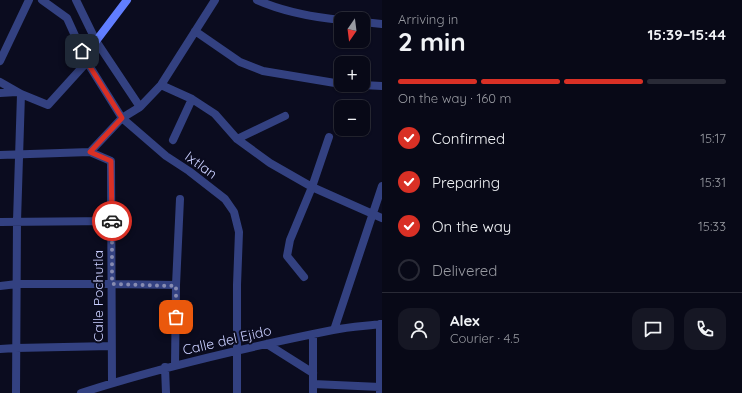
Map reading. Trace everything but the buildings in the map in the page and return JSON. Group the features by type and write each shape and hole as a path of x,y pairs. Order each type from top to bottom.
{"street":[{"path":"0,61 29,0"},
{"name":"Ixtlan","path":"42,0 67,18 87,62 122,118 166,156 189,171 225,199 234,212 238,223 239,232 237,350"},
{"path":"76,0 96,41 140,107"},
{"path":"0,82 19,93 48,105 87,62 96,41 127,0"},
{"path":"0,155 90,152 122,118 140,107 160,85 215,0"},
{"path":"257,0 270,6 312,16 334,19"},
{"path":"370,23 382,24"},
{"path":"195,31 240,62 263,71 334,83"},
{"path":"160,85 192,99 215,114 237,139 270,163 312,186 382,218"},
{"path":"370,85 382,86"},
{"path":"0,93 19,93"},
{"path":"16,393 19,93"},
{"path":"173,140 192,99"},
{"path":"237,139 285,116"},
{"path":"304,277 286,256 290,240 312,186 329,137"},
{"name":"Calle Pochutla","path":"90,152 111,161 112,383"},
{"path":"334,330 382,186"},
{"path":"175,365 176,286 180,199"},
{"path":"0,222 112,221"},
{"path":"0,286 16,284 112,284 176,286"},
{"path":"313,384 380,390 381,324"},
{"name":"Calle del Ejido","path":"81,393 165,367 237,350 334,330 381,324"},
{"path":"313,335 313,393"},
{"path":"268,344 313,373"},
{"path":"0,350 16,348 111,346"},
{"path":"237,350 237,393"},
{"path":"165,367 166,393"}],"way so far":[{"path":"112,221 112,284 176,286 176,317"}],"route":[{"path":"82,51 87,62 122,118 90,152 111,161 112,221"}]}
